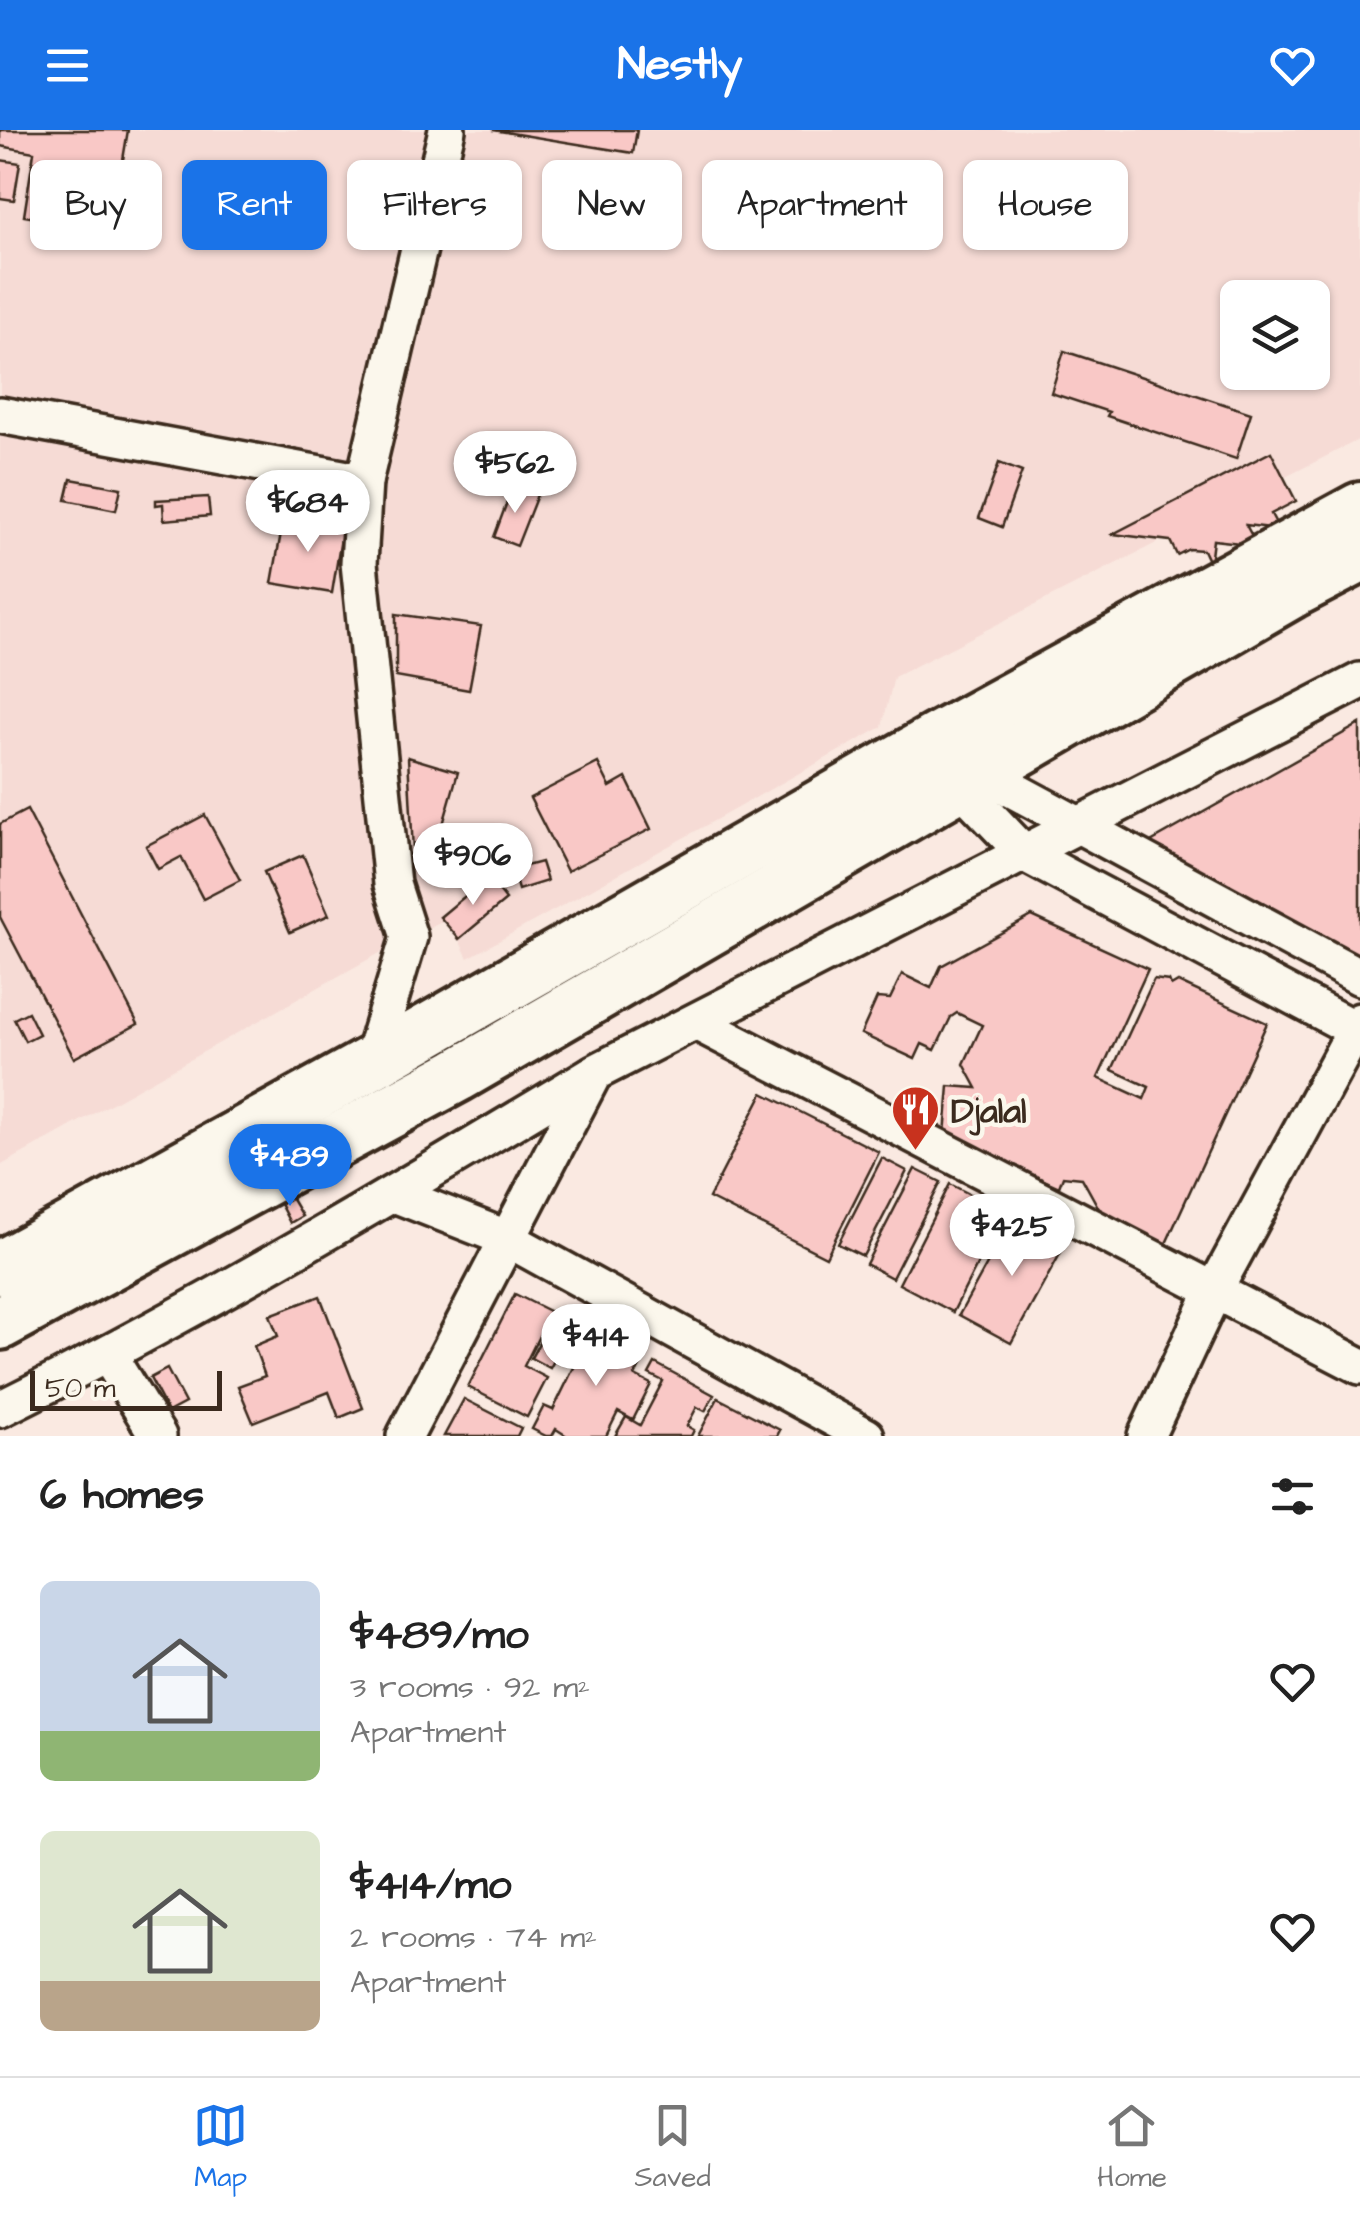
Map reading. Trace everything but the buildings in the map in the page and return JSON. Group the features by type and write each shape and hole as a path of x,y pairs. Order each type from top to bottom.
{"highway":[{"path":"0,1324 458,1075 956,757 1360,509"},
{"path":"0,1268 372,1063 956,757 1360,556"}],"street":[{"path":"372,1063 409,938 392,884 359,563 364,482 447,130"},
{"path":"7,421 364,482"},
{"path":"0,1409 108,1355 394,1194 594,1073 1360,682"},
{"path":"956,757 1360,977"},
{"path":"956,757 1025,854 1359,1027 1216,1288 1146,1436"},
{"path":"696,1022 1216,1288 1360,1366"},
{"path":"405,1436 594,1073"},
{"path":"394,1194 506,1238 866,1436"},
{"path":"108,1355 158,1436"}],"shaded area":[{"path":"0,130 1360,130 1360,439 894,677 882,727 468,958 448,918 0,1166"}],"place":[{"name":"Djalal","path":"916,1152"}]}
